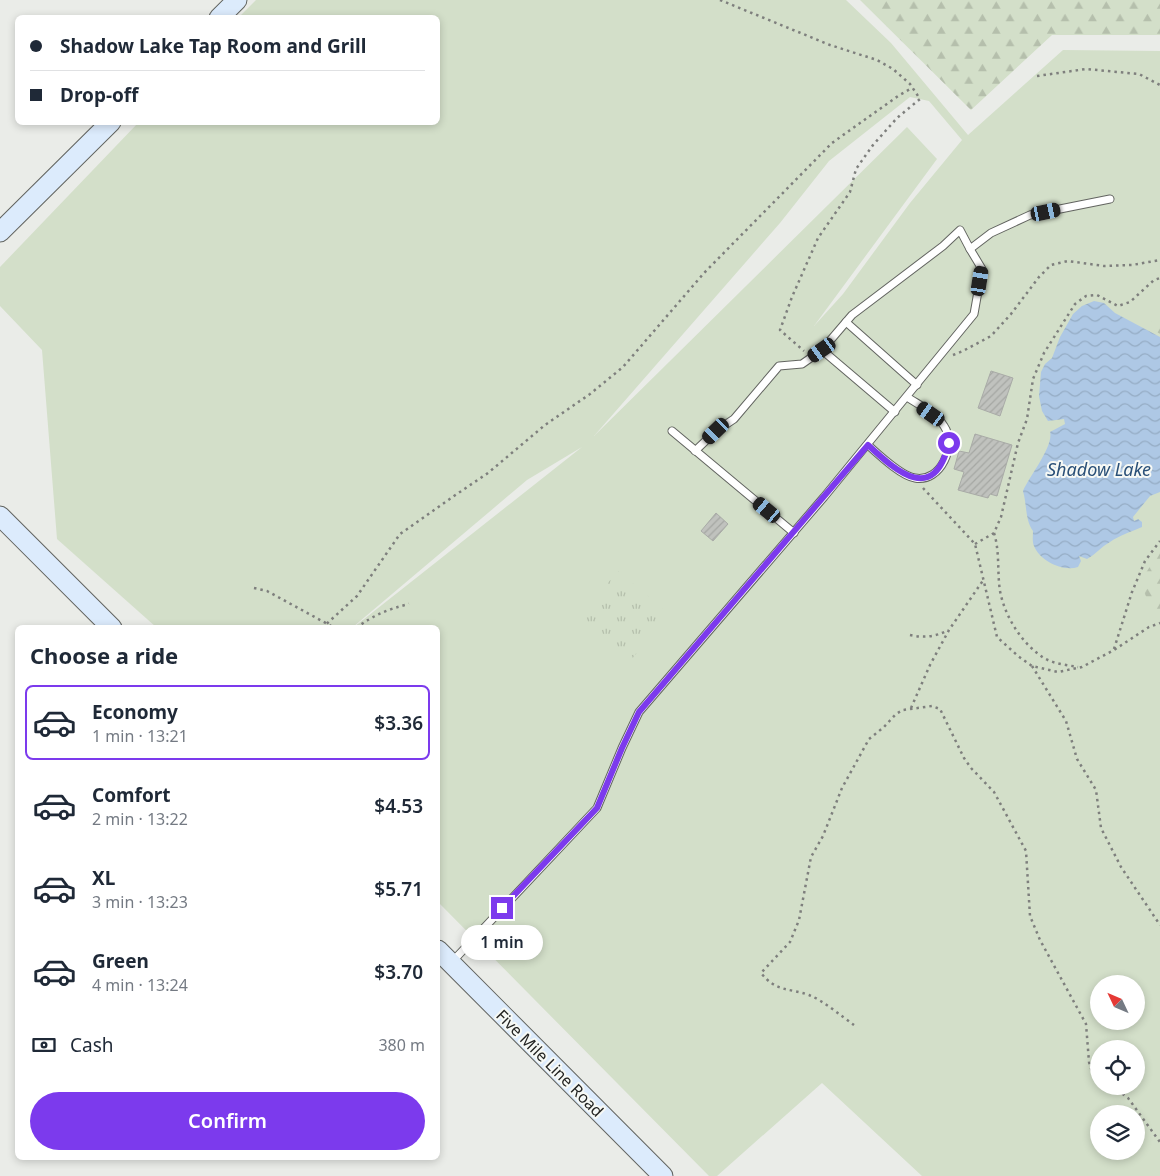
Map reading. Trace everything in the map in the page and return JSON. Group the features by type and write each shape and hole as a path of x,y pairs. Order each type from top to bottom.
{"main road":[{"path":"222,15 237,0"},
{"path":"0,232 108,125"},
{"path":"0,516 109,625"},
{"name":"Five Mile Line Road","path":"444,956 663,1176"}],"lane":[{"path":"970,249 991,233 1030,215 1110,199"},
{"path":"444,956 597,808 639,712 794,533 974,314 982,269 960,230 943,246 852,315 822,350 802,364 779,366 734,419 716,431 695,451"},
{"path":"846,322 917,385"},
{"path":"822,350 895,412"},
{"path":"868,445 914,478 923,478 936,473 945,460 949,443 945,427 939,420 907,397"},
{"path":"672,431 794,533"}],"path":[{"path":"720,0 830,45 877,60 893,70 912,88 920,99 897,118 873,145 856,169 850,192 818,238 792,297 780,330 811,357"},
{"path":"1037,76 1086,69 1139,74 1160,85"},
{"path":"254,588 267,590 327,624 357,596 400,534 488,473 545,425 590,394 623,367 704,272 832,143 912,88"},
{"path":"937,360 963,351 991,336 1051,265 1068,261 1104,266 1132,265 1160,260"},
{"path":"975,544 994,533 1001,517 1018,443 1027,419 1033,379 1044,353 1075,304 1086,296 1097,295 1118,306 1130,302 1154,280 1160,278"},
{"path":"914,478 975,544 997,637 1032,666 1058,672 1082,667 1114,650 1149,627 1160,623"},
{"path":"994,533 998,545 1000,592 1007,613 1018,634 1045,659 1063,665 1082,667"},
{"path":"1114,650 1132,592 1145,561 1160,542"},
{"path":"910,709 930,665 949,630 984,579"},
{"path":"360,625 373,616 409,604"},
{"path":"910,635 918,637 938,636 949,630"},
{"path":"1032,666 1066,721 1077,759 1096,790 1101,828 1121,867 1160,925"},
{"path":"854,1025 810,995 792,992 769,983 761,973 790,942 799,920 811,857 823,836 842,788 869,739 903,710 932,706 940,709 964,758 994,792 1026,851 1030,916 1040,940 1086,1024 1090,1065"},
{"path":"1124,1095 1160,1142"}],"green space":[{"path":"256,0 846,0 891,43 968,135 1063,50 1160,51 1160,1176 922,1176 822,1083 717,1176 709,1176 440,904 440,625 357,625 582,447 527,480 355,625 154,625 57,539 42,350 0,306 0,267 136,125 440,125 440,15 241,15","holes":["910,97 929,101 962,140 910,203 843,294 814,326 937,159 907,127 594,436 780,223 829,161"]},
{"path":"860,0 1160,0 1160,35 1052,35 971,110"},
{"path":"1160,319 1160,334 1145,324"},
{"path":"1160,551 1160,613 1153,613 1140,582"},
{"path":"618,571 670,615 630,661 579,617"}],"water":[{"name":"Shadow Lake","path":"1094,301 1104,303 1115,313 1160,337 1160,492 1150,496 1133,517 1134,521 1138,519 1142,522 1142,527 1122,535 1087,559 1079,556 1081,561 1078,567 1066,568 1047,561 1033,544 1033,531 1027,517 1023,491 1045,453 1050,432 1065,424 1064,419 1048,421 1042,411 1039,396 1041,372 1045,364 1052,358 1060,337 1073,314 1082,306"}],"building":[{"path":"991,371 1013,378 1000,416 978,408"},
{"path":"975,434 1012,445 997,496 990,494 988,498 958,490 964,472 954,469 959,451 969,453"},
{"path":"716,513 728,524 713,541 701,531"}],"route":[{"path":"502,908 597,808 639,712 868,445 905,474 914,478 923,478 936,473 945,460 949,443"}]}
